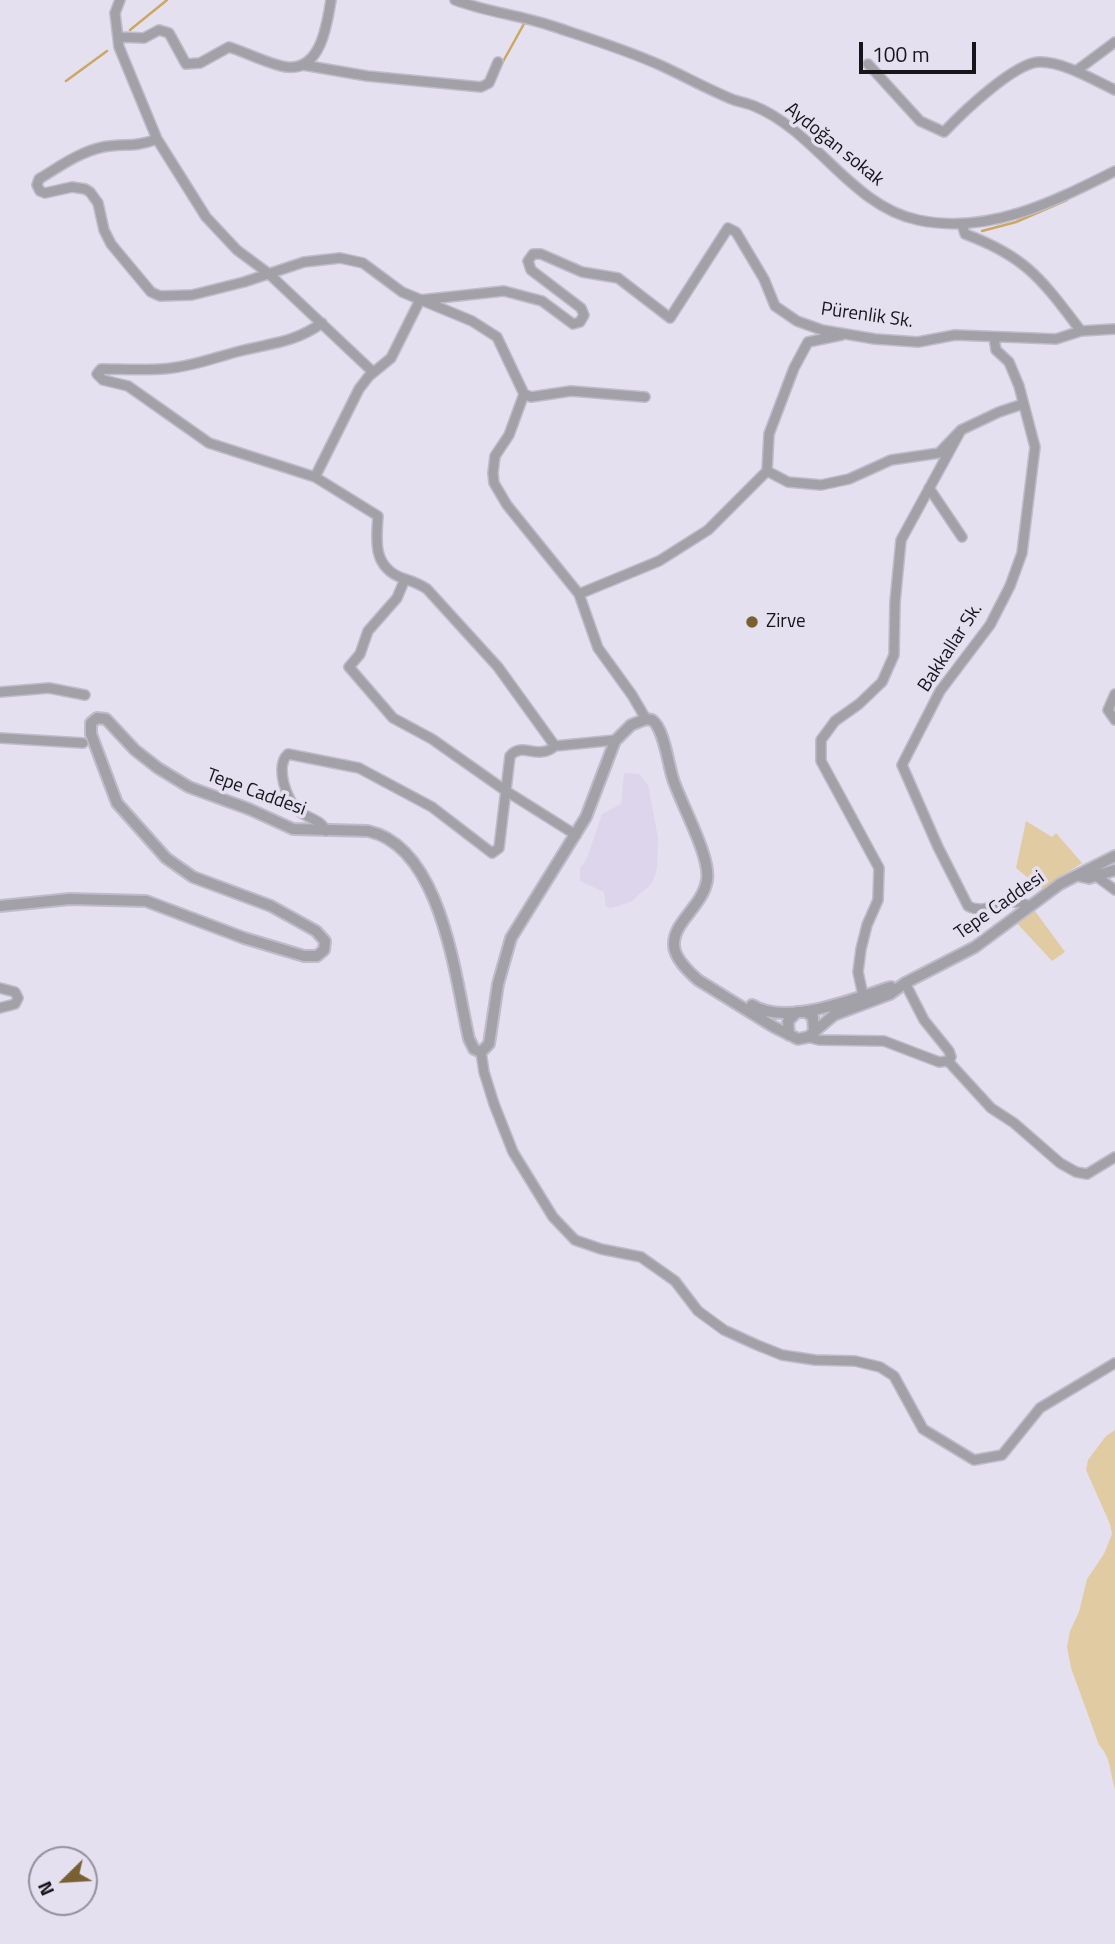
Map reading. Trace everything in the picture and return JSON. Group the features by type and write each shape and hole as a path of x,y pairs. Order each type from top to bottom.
{"street":[{"path":"120,0 115,13 119,47 157,139 206,217 237,250 268,273 373,372"},
{"path":"303,65 316,54 327,24 331,0"},
{"name":"Aydoğan sokak","path":"454,0 574,33 660,65 706,88 755,106 784,124 868,196 893,211 918,220 962,224 994,220 1032,209 1115,171"},
{"path":"118,37 144,38 159,30 169,33 186,64 200,64 229,47 288,68 303,65 367,76 481,87 489,83 498,62"},
{"path":"1076,71 1115,42"},
{"path":"868,64 920,121 944,132 964,111 1025,64 1041,61 1076,71 1115,90"},
{"path":"157,139 140,145 107,147 83,153 39,179 38,188 45,193 72,187 90,192 98,203 104,230 111,244 155,295 192,295 244,282 304,262 340,258 355,260 372,267 393,286 472,321 497,337 524,394 531,397 571,391 645,397"},
{"path":"962,224 965,234 1020,260 1040,278 1081,331"},
{"name":"Pürenlik Sk.","path":"420,300 504,291 542,301 573,324 580,322 584,315 581,308 531,270 528,261 533,254 541,254 582,272 618,278 670,318 728,228 736,232 764,279 775,306 797,321 822,330 918,342 955,335 1056,339 1081,331 1115,329"},
{"path":"315,477 359,389 395,352 420,300"},
{"path":"322,323 278,344 201,363 160,369 101,369 97,374 103,380 128,386 209,443 315,477 378,516 378,555 388,570 427,589 498,667 555,746"},
{"path":"579,594 659,561 708,530 767,471 769,434 794,368 808,342 847,334"},
{"name":"Bakkallar Sk.","path":"994,338 996,350 1009,362 1019,386 1035,447 1023,553 990,625 940,691 902,765 938,847 968,906 983,909 1014,900 1029,905"},
{"path":"524,394 509,435 495,456 495,483 508,505 579,594 598,648 646,719"},
{"path":"767,471 788,482 821,485 849,479 891,460 939,453 961,430 1023,404"},
{"path":"863,995 858,972 867,925 878,900 879,868 821,761 821,740 835,721 859,704 882,682 894,655 895,603 901,540 961,430"},
{"path":"929,488 962,537"},
{"path":"405,579 397,598 368,631 360,654 349,667 393,718 432,739 506,791 576,835"},
{"path":"0,692 49,688 85,695"},
{"path":"1115,694 1108,710 1115,720"},
{"name":"Tepe Caddesi","path":"0,906 70,899 137,900 154,903 244,938 304,956 317,956 324,950 325,941 316,931 262,902 193,877 173,863 135,826 113,796 91,734 91,723 97,718 106,719 152,764 189,788 249,809 293,829 368,831 388,837 402,849 437,901 469,1039 474,1049 481,1052"},
{"path":"811,1034 799,1039 789,1035 698,980 675,952 675,936 705,892 708,874 672,777 656,722 646,719 631,725 615,740 594,800 576,835 511,937 498,984 489,1044 481,1052 494,1104 513,1152 553,1217 575,1240 601,1250 641,1257 675,1282 698,1311 724,1331 789,1357 855,1361 880,1367 894,1376 923,1429 974,1460 1002,1455 1040,1408 1115,1363"},
{"path":"0,738 83,743"},
{"path":"326,831 320,822 292,805 282,768 288,754 359,768 432,807 492,853 499,848 510,757 513,752 521,749 547,753 555,746 615,740"},
{"path":"1094,873 1115,856"},
{"path":"1094,873 1115,870"},
{"path":"1094,873 1115,890"},
{"name":"Tepe Caddesi","path":"811,1034 834,1015 880,998 975,947 1029,905 1077,876 1094,873"},
{"name":"Tepe Caddesi","path":"684,964 761,1011 779,1014 797,1012 905,983"},
{"path":"905,983 925,1020 946,1046 950,1055 948,1061"},
{"path":"0,988 15,992 18,998 15,1004 0,1008"},
{"path":"789,1035 788,1021 797,1012 806,1012 813,1017 811,1034"},
{"path":"811,1034 819,1040 884,1041 939,1062 948,1061"},
{"path":"948,1061 985,1102 1060,1163 1087,1174 1115,1157"}],"shaded area":[{"path":"624,773 639,774 648,785 658,838 657,869 652,883 631,902 611,908 606,907 604,892 580,881 580,868 587,858 602,814 621,804"},
{"path":"1026,821 1052,837 1056,833 1082,863 1042,889 1016,868"},
{"path":"1032,907 1065,952 1052,961 1014,920"},
{"path":"1115,1430 1115,1789 1108,1760 1099,1745 1071,1668 1067,1647 1087,1579 1104,1554 1112,1534 1086,1470 1088,1460 1106,1436"}],"waterway":[{"path":"130,30 167,0"},
{"path":"500,67 525,22"},
{"path":"66,81 107,51"},
{"path":"982,231 1016,222 1067,200"}],"place":[{"name":"Zirve","path":"752,622"}]}
